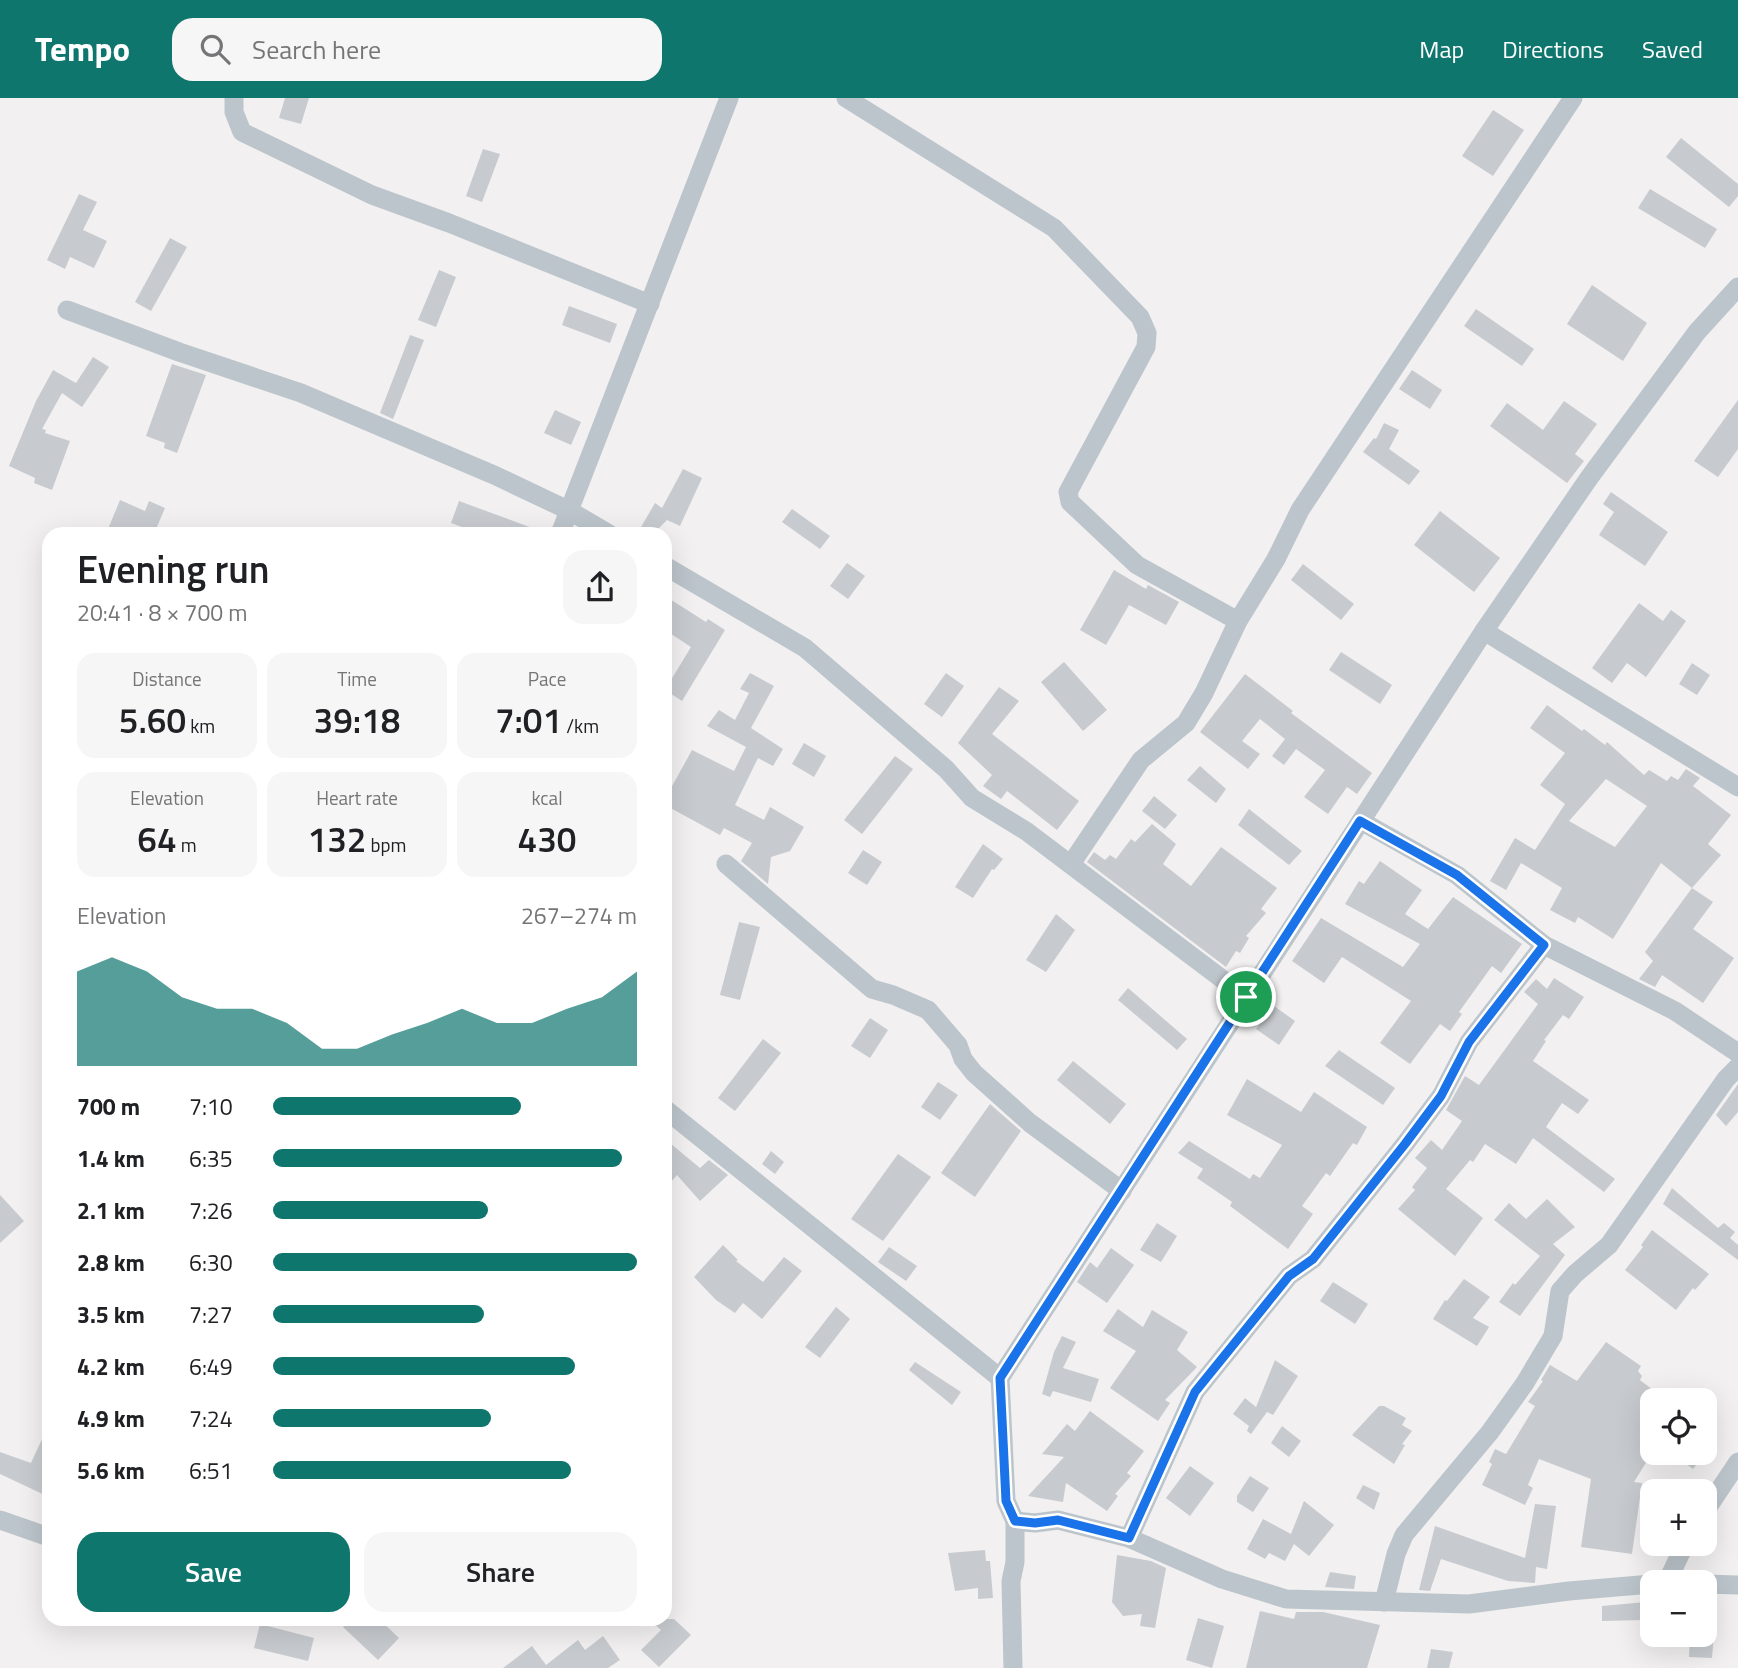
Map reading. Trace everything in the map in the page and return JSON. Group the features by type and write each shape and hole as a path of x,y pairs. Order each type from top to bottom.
{"street":[{"path":"234,98 234,112 242,132 372,195 650,304"},
{"path":"563,527 729,98"},
{"path":"846,98 1054,228 1140,317 1147,333 1146,347 1068,492 1070,502 1137,565 1238,621"},
{"path":"1071,864 1140,760 1186,723 1204,693 1238,621 1276,559 1300,510 1573,98"},
{"path":"1013,1668 1011,1581 1015,1562 1015,1521 1006,1501 1000,1378 1484,631 1589,478 1697,332 1738,287"},
{"path":"66,310 178,352 301,393 494,475 597,527"},
{"path":"672,570 804,648 946,769 972,798 1026,831 1246,997"},
{"path":"1484,631 1738,787"},
{"path":"1360,821 1457,875 1544,945 1675,1011 1738,1053"},
{"path":"726,864 872,989 928,1010 958,1045 963,1059 974,1073 1030,1123 1122,1191"},
{"path":"1129,1538 1195,1392 1289,1276 1313,1259 1405,1144 1441,1096 1469,1042 1544,945"},
{"path":"1384,1602 1396,1554 1404,1535 1490,1432 1525,1383 1553,1336 1560,1291 1575,1273 1609,1245 1726,1079 1738,1067"},
{"path":"672,1115 1000,1378"},
{"path":"1717,1494 1738,1462"},
{"path":"0,1520 42,1535"},
{"path":"1015,1521 1035,1523 1058,1520 1129,1538 1222,1578 1286,1599 1469,1604 1640,1585"},
{"path":"1717,1584 1738,1585"}],"building":[{"path":"285,98 309,98 301,124 279,118"},
{"path":"1493,110 1524,130 1493,176 1462,156"},
{"path":"1681,138 1738,184 1738,196 1729,207 1666,157"},
{"path":"483,149 500,154 482,202 466,196"},
{"path":"1650,189 1717,229 1705,248 1638,208"},
{"path":"79,194 97,202 83,230 107,241 94,268 70,257 65,269 47,260"},
{"path":"170,238 187,247 151,311 135,302"},
{"path":"439,270 456,277 436,327 418,320"},
{"path":"1592,285 1647,323 1623,361 1567,324"},
{"path":"569,306 617,324 610,343 562,325"},
{"path":"1476,309 1534,349 1522,366 1464,326"},
{"path":"410,335 424,340 393,419 380,413"},
{"path":"93,357 109,367 82,407 62,393 42,429 46,430 45,433 70,441 52,490 34,483 35,478 9,466 36,401 53,370 76,383"},
{"path":"172,364 206,375 177,453 164,448 165,443 146,436"},
{"path":"1412,370 1442,390 1430,409 1399,389"},
{"path":"1738,400 1738,449 1718,477 1694,461"},
{"path":"1564,401 1597,424 1575,454 1584,461 1567,483 1490,426 1507,403 1543,430"},
{"path":"555,410 581,422 571,445 544,433"},
{"path":"1384,423 1399,430 1389,449 1420,471 1409,485 1363,452 1374,438 1376,439"},
{"path":"683,469 702,478 680,526 667,520 660,527 641,527 655,503 662,508"},
{"path":"1611,492 1668,532 1645,566 1599,535 1614,512 1603,504"},
{"path":"120,500 145,511 149,501 165,508 157,527 109,527"},
{"path":"459,501 529,527 462,527 451,523"},
{"path":"792,509 830,536 820,549 782,522"},
{"path":"1440,511 1500,558 1474,592 1414,545"},
{"path":"847,563 865,576 848,599 830,586"},
{"path":"1303,564 1354,604 1341,620 1291,580"},
{"path":"1114,570 1146,589 1148,585 1179,602 1166,625 1129,605 1106,645 1080,630"},
{"path":"672,600 706,622 708,619 725,630 682,701 672,695 672,678 691,647 672,635"},
{"path":"1639,603 1663,621 1671,610 1686,621 1646,677 1627,663 1612,683 1592,668"},
{"path":"1341,652 1392,685 1380,704 1329,670"},
{"path":"1064,662 1107,710 1083,731 1041,682"},
{"path":"1692,663 1710,675 1697,695 1679,684"},
{"path":"750,673 774,686 751,728 783,749 773,766 758,758 735,805 764,820 770,807 804,827 790,851 771,857 768,884 741,861 752,843 724,828 720,835 672,809 672,786 692,750 734,771 746,747 707,726 719,710 735,720 749,693 740,689"},
{"path":"946,673 964,686 942,717 924,704"},
{"path":"1245,674 1293,711 1291,713 1372,773 1357,794 1347,787 1328,814 1304,797 1325,770 1296,749 1284,765 1272,756 1285,739 1260,719 1242,741 1260,754 1248,769 1200,732"},
{"path":"999,687 1019,701 992,734 1079,801 1057,830 1007,791 1001,799 983,786 992,775 958,743"},
{"path":"1547,705 1582,731 1584,729 1605,745 1607,742 1644,775 1649,770 1667,781 1671,776 1678,780 1686,769 1700,778 1693,786 1731,815 1708,844 1721,855 1692,888 1661,863 1613,939 1578,917 1575,923 1550,910 1562,888 1521,863 1506,890 1490,881 1515,838 1535,850 1565,804 1540,785 1565,753 1530,728","holes":["1606,779 1647,806 1615,847 1569,821"]},
{"path":"804,743 826,756 814,777 792,764"},
{"path":"895,756 913,769 862,834 844,820"},
{"path":"1200,766 1226,789 1216,803 1187,780"},
{"path":"1154,796 1177,815 1165,829 1142,811"},
{"path":"1249,809 1302,851 1289,865 1238,825"},
{"path":"1152,824 1176,844 1163,864 1191,886 1221,847 1277,888 1261,909 1266,913 1246,936 1249,938 1240,953 1236,951 1226,967 1087,862 1094,852 1105,860 1110,855 1116,859 1131,839 1135,842"},
{"path":"983,844 1003,859 992,869 973,898 955,887"},
{"path":"863,850 882,862 867,885 848,873"},
{"path":"1380,861 1422,890 1405,914 1428,929 1453,897 1522,944 1501,973 1492,966 1459,1012 1462,1014 1450,1031 1440,1024 1410,1064 1380,1043 1411,1001 1342,957 1324,983 1292,961 1321,918 1403,967 1420,944 1345,904 1359,881 1364,884"},
{"path":"1692,888 1713,902 1693,929 1734,958 1703,1003 1662,975 1655,987 1639,979 1653,961 1645,952"},
{"path":"1056,914 1075,930 1046,972 1026,960"},
{"path":"739,922 760,927 740,1000 720,995"},
{"path":"1554,978 1584,997 1569,1019 1563,1015 1544,1040 1546,1041 1533,1061 1589,1100 1578,1114 1562,1103 1546,1127 1615,1179 1604,1192 1533,1138 1516,1164 1485,1144 1473,1162 1470,1160 1446,1189 1483,1218 1455,1256 1398,1209 1415,1190 1412,1187 1427,1168 1415,1158 1431,1140 1442,1150 1462,1121 1446,1110 1465,1076 1479,1085 1538,1004 1524,992 1536,979 1547,989"},
{"path":"1128,988 1187,1039 1177,1050 1118,1000"},
{"path":"1274,1006 1295,1021 1279,1045 1256,1029"},
{"path":"870,1018 888,1030 870,1058 851,1046"},
{"path":"763,1039 781,1053 735,1111 718,1098"},
{"path":"1339,1050 1395,1088 1383,1105 1325,1066"},
{"path":"1073,1061 1126,1104 1110,1124 1057,1080"},
{"path":"1247,1079 1301,1112 1314,1092 1367,1127 1357,1145 1353,1143 1330,1176 1326,1173 1302,1206 1313,1214 1288,1249 1230,1206 1232,1202 1197,1178 1203,1169 1178,1153 1189,1141 1250,1179 1253,1174 1260,1178 1282,1145 1227,1115"},
{"path":"938,1082 958,1095 940,1120 921,1107"},
{"path":"1738,1084 1738,1112 1726,1126 1716,1115"},
{"path":"990,1104 1021,1131 975,1197 941,1173"},
{"path":"672,1145 700,1168 709,1160 728,1175 700,1201 677,1175 672,1181"},
{"path":"771,1151 784,1162 775,1174 762,1164"},
{"path":"898,1154 931,1177 883,1241 851,1219"},
{"path":"1672,1188 1718,1228 1724,1223 1735,1232 1730,1238 1738,1245 1738,1260 1663,1204"},
{"path":"0,1195 24,1221 0,1243"},
{"path":"1547,1199 1575,1227 1553,1244 1565,1255 1520,1316 1499,1302 1513,1283 1515,1285 1540,1256 1494,1220 1509,1203 1526,1219"},
{"path":"1157,1223 1177,1236 1161,1262 1140,1250"},
{"path":"1652,1230 1709,1274 1695,1290 1693,1288 1676,1310 1625,1270"},
{"path":"723,1245 738,1260 736,1261 763,1282 784,1257 802,1271 762,1319 743,1303 735,1313 716,1300 694,1277"},
{"path":"889,1247 917,1266 906,1281 878,1262"},
{"path":"1111,1248 1134,1265 1107,1303 1077,1282 1090,1262 1097,1268"},
{"path":"1464,1279 1490,1297 1473,1318 1489,1327 1477,1346 1433,1319 1445,1300 1447,1301"},
{"path":"1333,1282 1368,1304 1355,1324 1320,1301"},
{"path":"836,1307 850,1319 820,1358 805,1347"},
{"path":"1118,1309 1143,1327 1152,1310 1188,1332 1177,1350 1197,1367 1165,1400 1170,1403 1158,1421 1110,1388 1136,1351 1103,1331"},
{"path":"1062,1336 1076,1342 1063,1368 1099,1379 1091,1402 1053,1391 1050,1397 1042,1394 1054,1352"},
{"path":"1606,1342 1641,1366 1638,1371 1642,1376 1640,1380 1650,1388 1640,1388 1640,1465 1645,1465 1634,1482 1640,1483 1640,1497 1632,1554 1581,1547 1591,1479 1539,1459 1528,1485 1533,1488 1525,1505 1482,1485 1492,1464 1489,1462 1495,1449 1506,1454 1535,1406 1528,1402 1543,1381 1541,1380 1550,1365 1577,1381"},
{"path":"1275,1360 1298,1376 1273,1415 1267,1412 1251,1434 1247,1431 1249,1426 1233,1414 1245,1398 1256,1407"},
{"path":"915,1362 961,1392 952,1405 909,1370"},
{"path":"1379,1406 1406,1418 1402,1425 1412,1431 1402,1444 1405,1445 1394,1464 1352,1435"},
{"path":"1090,1411 1144,1451 1127,1473 1131,1476 1115,1494 1118,1496 1107,1511 1066,1483 1063,1502 1028,1496 1064,1457 1042,1454 1067,1424 1075,1431"},
{"path":"1282,1426 1301,1441 1289,1457 1271,1443"},
{"path":"42,1439 42,1494 0,1474 0,1452 31,1463"},
{"path":"1190,1466 1214,1483 1190,1516 1166,1498"},
{"path":"1250,1476 1269,1488 1253,1512 1237,1502 1237,1496"},
{"path":"1363,1485 1380,1493 1374,1510 1356,1498"},
{"path":"1304,1501 1334,1525 1309,1556 1294,1544 1285,1561 1269,1553 1265,1559 1247,1549 1263,1519 1291,1534"},
{"path":"1535,1504 1556,1506 1547,1569 1536,1567 1535,1583 1508,1581 1441,1559 1430,1591 1419,1590 1435,1526 1525,1558"},
{"path":"985,1550 986,1561 990,1561 993,1598 978,1599 978,1588 955,1591 948,1553"},
{"path":"1117,1555 1151,1561 1166,1568 1155,1628 1140,1626 1142,1614 1123,1616 1112,1602"},
{"path":"1330,1572 1356,1576 1354,1589 1325,1587"},
{"path":"1640,1603 1640,1620 1602,1621 1602,1606"},
{"path":"1260,1611 1294,1619 1296,1612 1323,1612 1380,1625 1367,1668 1246,1668"},
{"path":"1198,1618 1224,1626 1212,1668 1186,1660"},
{"path":"674,1619 691,1635 659,1667 641,1650 661,1630 657,1626 672,1626"},
{"path":"260,1626 314,1638 308,1661 254,1648"},
{"path":"386,1626 399,1638 378,1660 343,1627"},
{"path":"603,1636 620,1660 608,1668 503,1668 532,1646 546,1665 578,1640 585,1650"},
{"path":"1689,1647 1713,1647 1712,1658 1689,1657"},
{"path":"1431,1649 1453,1652 1449,1668 1427,1668"}],"route":[{"path":"1360,821 1457,875 1544,945 1469,1042 1441,1096 1405,1144 1313,1259 1289,1276 1195,1392 1129,1538 1058,1520 1035,1523 1015,1521 1006,1501 1000,1378 1246,997 1360,821"}]}
